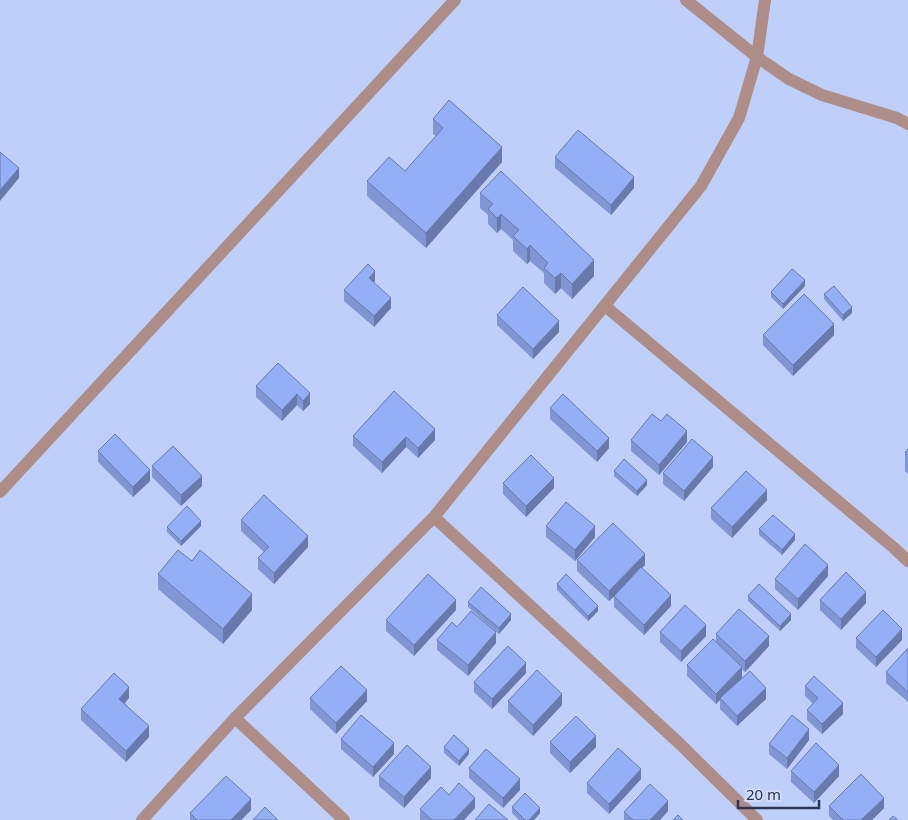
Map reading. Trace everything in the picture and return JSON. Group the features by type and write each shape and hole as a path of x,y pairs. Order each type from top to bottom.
{"street":[{"path":"0,492 455,0"},
{"path":"686,0 757,57 789,79 822,95 888,115 908,124"},
{"path":"142,820 235,718 434,517 701,186 739,118 757,57 765,0"},
{"path":"605,306 908,561"},
{"path":"434,517 680,744 756,820"},
{"path":"235,718 344,820"}],"building":[{"path":"449,100 502,147 426,233 367,181 389,157 405,171 443,128 433,119"},
{"path":"578,130 634,177 611,205 555,157"},
{"path":"0,152 19,168 0,190"},
{"path":"501,171 594,260 572,284 561,273 555,278 544,268 548,263 530,245 527,249 513,236 519,230 501,214 497,218 488,209 493,204 480,193"},
{"path":"368,264 375,271 369,278 391,298 374,316 344,290"},
{"path":"792,269 805,280 783,304 771,292"},
{"path":"834,286 852,307 843,315 824,294"},
{"path":"523,287 559,321 533,349 497,315"},
{"path":"804,294 834,324 793,365 763,335"},
{"path":"278,363 310,393 303,401 297,394 282,410 256,386"},
{"path":"394,391 435,429 418,448 406,437 382,462 353,436"},
{"path":"563,394 609,438 597,451 550,408"},
{"path":"652,414 661,421 667,414 687,431 659,465 631,440"},
{"path":"115,434 150,470 133,487 98,451"},
{"path":"692,439 713,457 684,491 663,473"},
{"path":"173,446 202,476 181,495 152,466"},
{"path":"531,455 554,478 526,506 503,483"},
{"path":"624,459 647,480 637,491 614,471"},
{"path":"746,471 767,490 732,527 711,508"},
{"path":"264,495 308,536 274,573 258,558 269,547 241,520"},
{"path":"566,502 595,526 575,550 546,526"},
{"path":"187,506 201,521 181,541 167,527"},
{"path":"773,515 795,534 782,550 759,529"},
{"path":"613,523 645,554 609,591 577,560"},
{"path":"805,544 828,565 798,599 775,579"},
{"path":"178,550 192,561 200,550 252,594 223,629 158,574"},
{"path":"641,567 671,595 644,625 614,596"},
{"path":"846,572 866,592 841,619 820,600"},
{"path":"428,574 456,600 414,645 386,620"},
{"path":"566,574 598,606 588,616 557,584"},
{"path":"759,584 791,614 780,626 748,596"},
{"path":"481,587 511,614 499,628 468,602"},
{"path":"685,605 706,625 681,651 660,632"},
{"path":"739,609 769,636 745,661 716,634"},
{"path":"883,610 902,629 876,657 856,638"},
{"path":"471,611 496,632 468,665 437,640 452,622 457,627"},
{"path":"713,639 742,667 716,694 687,665"},
{"path":"508,646 526,663 492,699 474,682"},
{"path":"908,648 908,692 886,672"},
{"path":"341,666 367,690 336,723 310,698"},
{"path":"537,670 562,694 533,725 508,701"},
{"path":"750,671 766,688 737,716 720,698"},
{"path":"114,673 129,687 119,699 149,726 126,751 81,709"},
{"path":"814,676 843,703 822,724 807,710 818,698 805,686"},
{"path":"361,715 394,743 373,767 341,739"},
{"path":"792,715 809,729 787,758 769,744"},
{"path":"576,716 596,736 570,762 550,742"},
{"path":"454,735 469,749 459,761 444,747"},
{"path":"816,743 839,765 814,792 791,771"},
{"path":"407,745 431,767 404,797 379,776"},
{"path":"618,748 641,769 609,804 587,783"},
{"path":"486,749 520,779 503,798 469,768"},
{"path":"861,774 884,798 861,820 843,820 829,806"},
{"path":"226,776 251,799 231,820 197,820 190,813"},
{"path":"459,783 475,798 454,820 432,820 420,809 441,787 449,795"},
{"path":"650,784 668,801 650,820 633,820 624,812"},
{"path":"525,793 540,808 529,820 525,820 512,807"},
{"path":"489,804 508,820 475,820"},
{"path":"265,807 278,820 253,820"},
{"path":"678,815 683,820 673,820"},
{"path":"893,816 898,820 889,820"}]}
